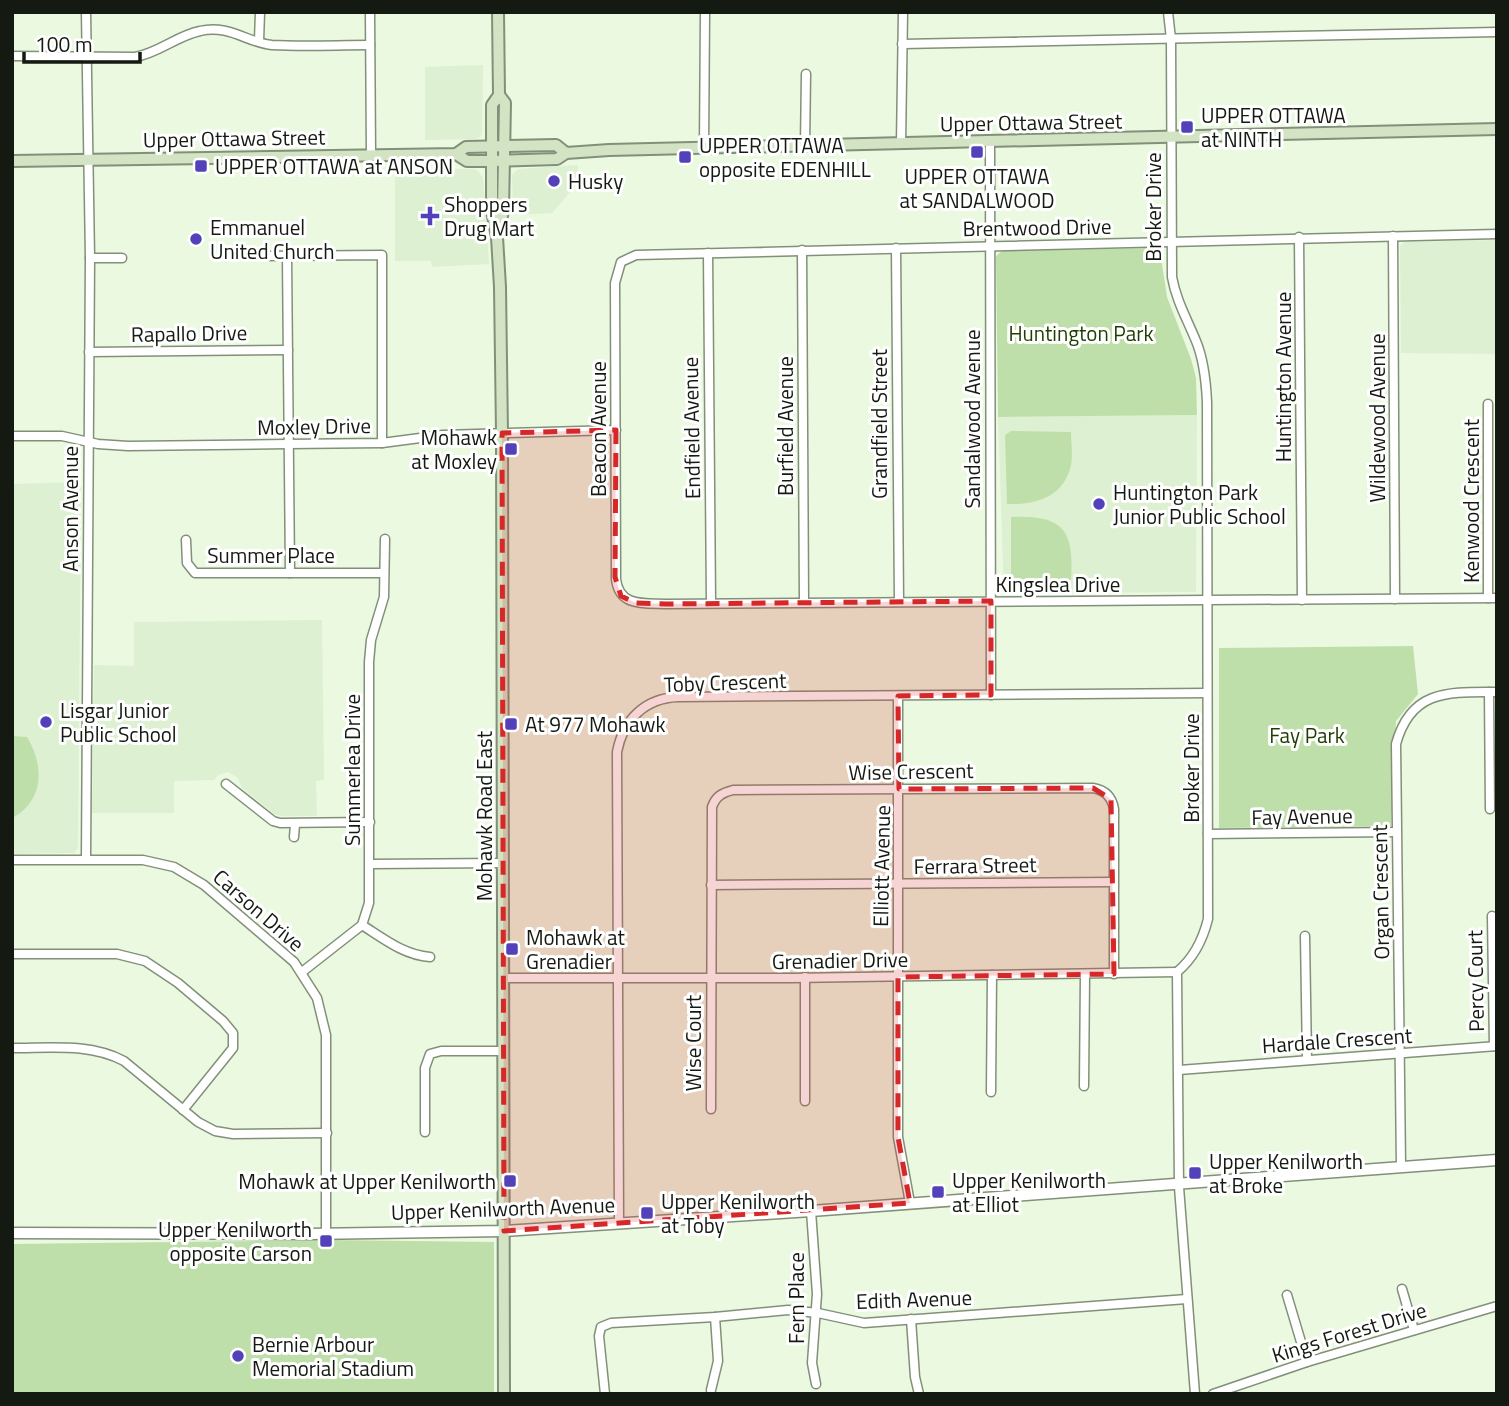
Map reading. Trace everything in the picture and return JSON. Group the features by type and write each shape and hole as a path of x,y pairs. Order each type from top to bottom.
{"main road":[{"name":"Mohawk Road East","path":"498,12 499,95 505,103 492,211 497,237 502,433 503,1394"},
{"name":"Upper Ottawa Street","path":"456,154 467,161 498,161 557,159 566,153 704,148 1497,129"},
{"name":"Upper Ottawa Street","path":"12,161 456,154 466,147 556,145 566,153"}],"street":[{"name":"Anson Avenue","path":"86,12 90,258 86,859"},
{"path":"259,41 260,12"},
{"path":"370,12 371,156"},
{"path":"704,148 705,12"},
{"path":"901,144 903,12"},
{"name":"Broker Drive","path":"1168,12 1171,39 1171,271 1174,288 1196,342 1206,376 1208,919 1203,938 1194,954 1177,972"},
{"path":"12,56 135,57 149,55 201,30 220,30 269,45 370,45"},
{"path":"902,44 1497,32"},
{"path":"805,146 806,74"},
{"name":"Sandalwood Avenue","path":"990,142 991,695"},
{"name":"Brentwood Drive","path":"621,261 636,255 1497,234"},
{"name":"Wildewood Avenue","path":"1393,236 1395,599"},
{"name":"Huntington Avenue","path":"1300,237 1302,600"},
{"name":"Grandfield Street","path":"896,248 899,601"},
{"name":"Burfield Avenue","path":"802,250 804,602"},
{"name":"Endfield Avenue","path":"708,253 711,603"},
{"path":"263,256 382,255 383,443"},
{"path":"287,257 290,573"},
{"path":"90,258 122,258"},
{"name":"Beacon Avenue","path":"621,261 615,283 615,579 622,596"},
{"name":"Rapallo Drive","path":"89,352 288,350"},
{"name":"Kenwood Crescent","path":"1488,404 1493,598"},
{"name":"Moxley Drive","path":"12,436 58,436 122,446 383,443 443,435 616,430"},
{"name":"Summerlea Drive","path":"362,925 369,903 369,662 371,640 384,597 385,539"},
{"name":"Summer Place","path":"187,540 187,563 195,573 384,573"},
{"name":"Kingslea Drive","path":"622,596 638,603 1493,598"},
{"path":"1490,809 1493,692"},
{"name":"Organ Crescent","path":"1401,1167 1395,749 1407,716 1427,699 1447,693 1493,692"},
{"name":"Toby Crescent","path":"619,1223 617,752 620,738 632,717 651,703 669,697 1208,694"},
{"name":"Elliott Avenue","path":"898,696 898,1137 910,1203"},
{"path":"226,784 273,821 295,824 370,822"},
{"name":"Wise Crescent","path":"711,978 712,807 715,799 722,793 733,790 1093,788 1103,791 1111,799 1114,809 1114,974"},
{"path":"294,837 295,824"},
{"name":"Fay Avenue","path":"1208,834 1396,832"},
{"name":"Carson Drive","path":"12,860 149,860 181,870 204,884 294,962 317,998 326,1035 326,1233"},
{"path":"370,864 504,863"},
{"name":"Ferrara Street","path":"711,885 1112,882"},
{"name":"Percy Court","path":"1492,916 1495,1046"},
{"path":"302,972 362,925 403,951 414,956 430,957"},
{"path":"1305,936 1307,1060"},
{"path":"12,954 117,954 136,958 154,965 225,1023 234,1037 233,1048 183,1110"},
{"path":"1177,972 1179,1184 1195,1394"},
{"name":"Grenadier Drive","path":"503,978 805,978 1177,972"},
{"path":"1084,1086 1085,974"},
{"path":"991,1092 992,975"},
{"name":"Wise Court","path":"711,978 711,1109"},
{"path":"805,978 805,1101"},
{"name":"Hardale Crescent","path":"1179,1070 1495,1046"},
{"path":"12,1048 82,1048 106,1052 124,1061 205,1127 224,1133 327,1133"},
{"path":"425,1132 425,1069 430,1054 441,1051 503,1051"},
{"name":"Upper Kenilworth Avenue","path":"12,1233 504,1231 1497,1160"},
{"name":"Fern Place","path":"811,1211 817,1313 812,1363 816,1384"},
{"path":"1402,1289 1414,1330"},
{"path":"1287,1296 1307,1362"},
{"name":"Edith Avenue","path":"605,1394 600,1336 601,1327 611,1322 788,1310 864,1323 1187,1299"},
{"name":"Kings Forest Drive","path":"1213,1394 1307,1362 1497,1306"},
{"path":"710,1390 718,1361 715,1317"},
{"path":"911,1319 915,1377 919,1394"}],"highlighted area":[{"path":"616,430 615,577 621,596 636,603 666,604 991,601 991,695 898,696 899,789 1093,788 1111,799 1114,974 898,977 898,1137 910,1203 504,1231 502,433"}],"shaded area":[{"path":"483,65 480,137 425,140 425,67"},
{"path":"578,165 578,183 552,213 513,215 512,175 518,169"},
{"path":"395,169 474,169 479,172 483,178 489,264 432,267 431,261 395,261"},
{"path":"1497,240 1497,354 1401,353 1400,246 1405,242"},
{"name":"Huntington Park Junior Public School","path":"1197,415 1196,592 1004,593 998,417"},
{"name":"Lisgar Junior Public School","path":"81,482 78,847 74,853 12,854 12,484"},
{"path":"322,620 324,780 316,781 317,816 274,814 242,788 238,778 228,772 218,775 214,780 174,781 174,813 92,813 94,665 134,666 134,622"}],"green space":[{"name":"Huntington Park","path":"1156,248 1160,251 1167,297 1196,378 1197,415 998,417 996,256 1002,251"},
{"path":"1011,431 1071,432 1072,461 1067,476 1055,492 1038,501 1007,504 1005,435"},
{"path":"1011,517 1043,519 1062,529 1070,549 1071,580 1015,579 1011,574"},
{"name":"Fay Park","path":"1413,646 1418,694 1396,721 1391,826 1219,828 1219,648"},
{"path":"12,736 27,737 36,759 38,781 31,802 12,818"},
{"path":"330,1240 494,1242 494,1394 12,1394 12,1244"}],"place":[{"name":"UPPER OTTAWA at NINTH","path":"1187,127"},
{"name":"UPPER OTTAWA at SANDALWOOD","path":"977,152"},
{"name":"UPPER OTTAWA opposite EDENHILL","path":"685,157"},
{"name":"UPPER OTTAWA at ANSON","path":"201,166"},
{"name":"Husky","path":"554,181"},
{"name":"Shoppers Drug Mart","path":"430,216"},
{"name":"Emmanuel United Church","path":"196,239"},
{"name":"Mohawk at Moxley","path":"511,449"},
{"name":"Huntington Park Junior Public School","path":"1099,504"},
{"name":"Lisgar Junior Public School","path":"46,722"},
{"name":"At 977 Mohawk","path":"511,724"},
{"name":"Mohawk at Grenadier","path":"512,949"},
{"name":"Upper Kenilworth at Broke","path":"1195,1173"},
{"name":"Mohawk at Upper Kenilworth","path":"510,1181"},
{"name":"Upper Kenilworth at Elliot","path":"938,1192"},
{"name":"Upper Kenilworth at Toby","path":"647,1213"},
{"name":"Upper Kenilworth opposite Carson","path":"326,1241"},
{"name":"Bernie Arbour Memorial Stadium","path":"238,1356"}]}
